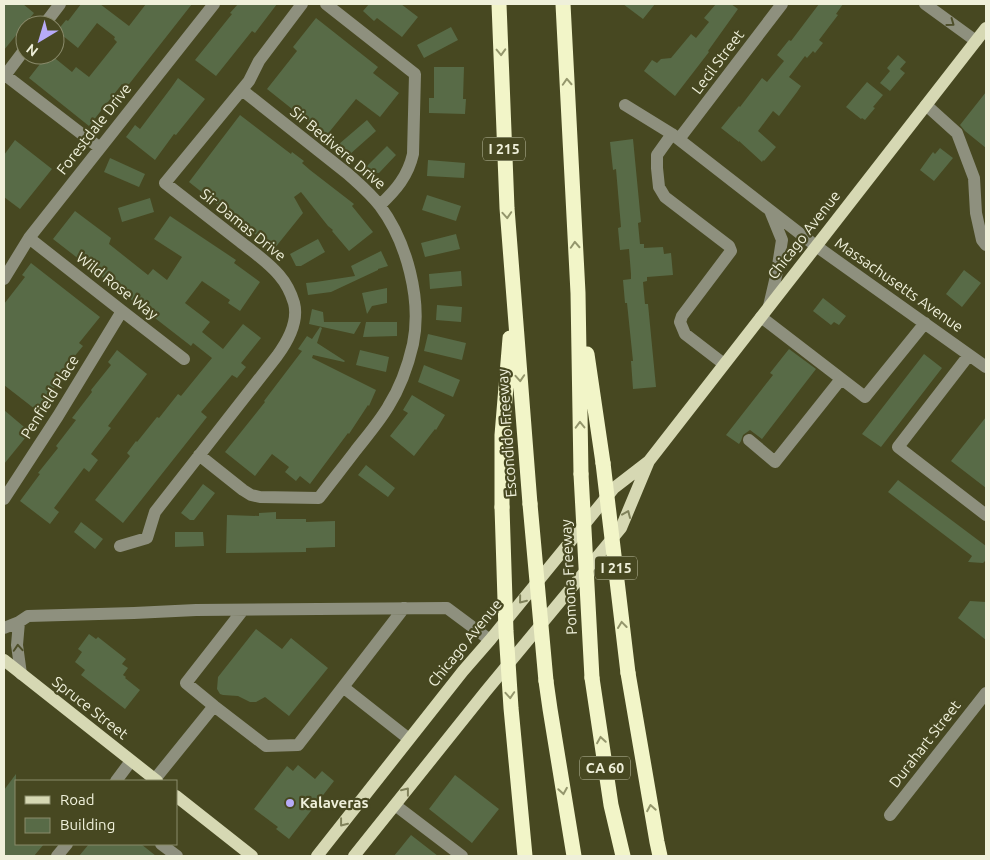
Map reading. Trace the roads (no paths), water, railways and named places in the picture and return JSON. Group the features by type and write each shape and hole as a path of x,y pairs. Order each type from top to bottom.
{"highway":[{"name":"Escondido Freeway","path":"499,4 507,208 530,504 546,681 574,856"},
{"name":"I 215","path":"563,4 578,293 603,463 628,674 660,856"},
{"name":"Pomona Freeway","path":"578,293 581,474 592,678 611,805 624,856"},
{"path":"514,294 502,435 502,507 506,632 511,708 525,856"}],"main road":[{"name":"Chicago Avenue","path":"317,856 463,671 614,488 649,461 986,28"},
{"name":"Chicago Avenue","path":"354,856 486,691 621,528 649,461"},
{"name":"Spruce Street","path":"4,660 156,780"},
{"path":"178,798 252,856"}],"street":[{"path":"52,15 60,4"},
{"name":"Forestdale Drive","path":"4,279 29,238 214,4"},
{"name":"Sir Damas Drive","path":"120,546 147,538 155,512 278,356 287,342 293,327 294,304 289,289 279,275 248,247 165,183 249,81 259,61 302,4"},
{"path":"326,4 415,74 413,154 411,165 393,194 380,205"},
{"name":"Lecil Street","path":"724,364 685,334 680,322 682,316 731,251 728,246 666,197 659,187 657,155 676,136 782,4"},
{"path":"925,4 976,41"},
{"path":"15,62 4,76 100,148"},
{"name":"Sir Bedivere Drive","path":"199,455 251,495 260,497 319,498 388,407 407,368 413,342 414,293 404,250 394,227 380,205 348,174 242,90"},
{"name":"Massachusetts Avenue","path":"625,105 676,136 816,246 986,367"},
{"path":"926,105 957,133 974,178 976,213 982,240 986,245"},
{"path":"769,306 782,240 770,211"},
{"name":"Wild Rose Way","path":"29,238 184,359"},
{"name":"Penfield Place","path":"4,499 58,416 122,311"},
{"path":"761,317 863,397 866,396 925,324"},
{"path":"969,355 898,447 986,515"},
{"path":"749,440 776,462 841,379"},
{"path":"243,610 186,683 266,746 298,745 404,608"},
{"path":"4,628 28,616 243,610 447,608 490,640"},
{"path":"18,622 17,645 21,674"},
{"path":"343,687 409,739"},
{"name":"Durahart Street","path":"890,815 986,693"},
{"path":"156,780 214,706"},
{"path":"117,780 131,761"},
{"path":"395,805 462,856"},
{"path":"57,856 66,845"},
{"path":"162,845 177,856"}],"place":[{"name":"Kalaveras","path":"290,803"}]}
